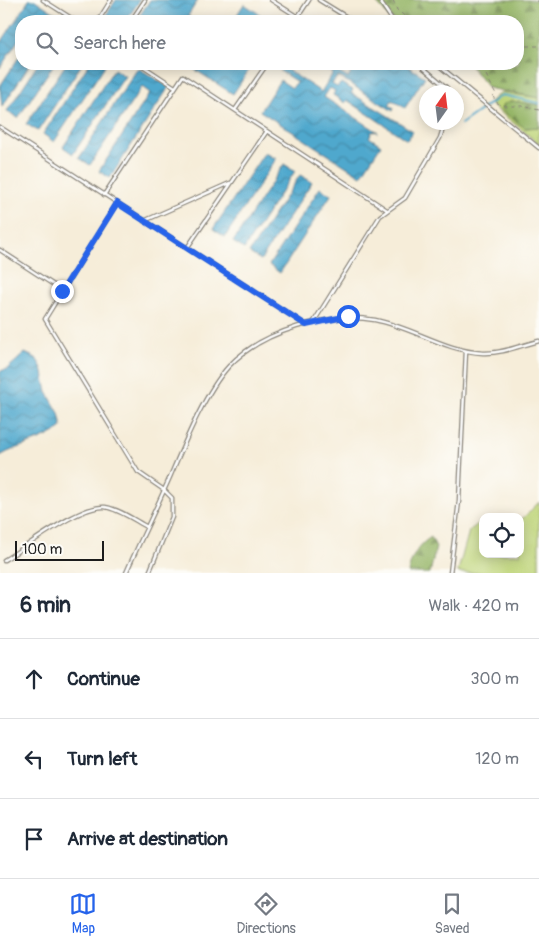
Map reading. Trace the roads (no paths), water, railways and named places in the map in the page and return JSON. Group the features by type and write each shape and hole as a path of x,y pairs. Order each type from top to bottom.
{"lane":[{"path":"43,0 67,15"},
{"path":"102,15 111,0"},
{"path":"135,15 145,0"},
{"path":"271,0 295,15"},
{"path":"299,15 309,0"},
{"path":"319,0 343,15"},
{"path":"379,0 389,15"},
{"path":"149,70 176,87"},
{"path":"236,110 263,70"},
{"path":"426,70 444,85"},
{"path":"444,70 539,148"},
{"path":"104,195 183,76 387,210"},
{"path":"0,127 306,325"},
{"path":"313,323 380,216 406,198 440,138 442,130"},
{"path":"187,248 267,131"},
{"path":"144,221 232,182"},
{"path":"117,203 45,319 138,472 172,498 172,517 149,573"},
{"path":"0,250 62,291"},
{"path":"126,573 201,409 228,367 252,345 277,334 306,325 348,316 377,321 466,351 486,353 539,342"},
{"path":"450,573 460,501 466,351"},
{"path":"4,560 24,549 52,528 97,508 111,508 147,527"}],"water":[{"path":"29,0 35,0 58,15 19,15"},
{"path":"116,0 140,0 130,15 106,15"},
{"path":"150,0 198,0 189,15 140,15"},
{"path":"244,4 261,15 237,15"},
{"path":"15,21 15,45 0,68 0,44"},
{"path":"15,63 15,70 26,70 2,107 0,86"},
{"path":"34,70 50,70 18,118 7,111"},
{"path":"62,70 78,70 38,131 26,124"},
{"path":"85,70 102,70 54,142 43,134"},
{"path":"113,70 125,76 73,154 63,147"},
{"path":"137,70 141,70 169,87 110,178 99,171 150,93 142,87 90,165 79,158"},
{"path":"195,70 249,70 233,94"},
{"path":"281,70 288,70 321,92 333,73 328,70 335,70 348,78 351,73 346,70 414,70 425,77 405,108 392,100 389,105 394,108 393,111 338,76 332,84 337,87 341,83 353,90 351,93 413,131 407,140 347,100 345,103 333,95 335,91 330,88 324,97 378,132 373,131 369,137 381,145 361,176 260,111 280,80 292,88 297,82"},
{"path":"265,152 276,159 225,237 213,229"},
{"path":"284,164 295,171 244,249 233,242"},
{"path":"300,175 312,182 261,260 249,253"},
{"path":"320,188 331,195 280,273 269,265"},
{"path":"25,353 36,358 42,368 47,392 59,413 62,427 40,440 0,456 0,371 7,369"}],"waterway":[{"path":"464,122 502,95 539,103"}]}
